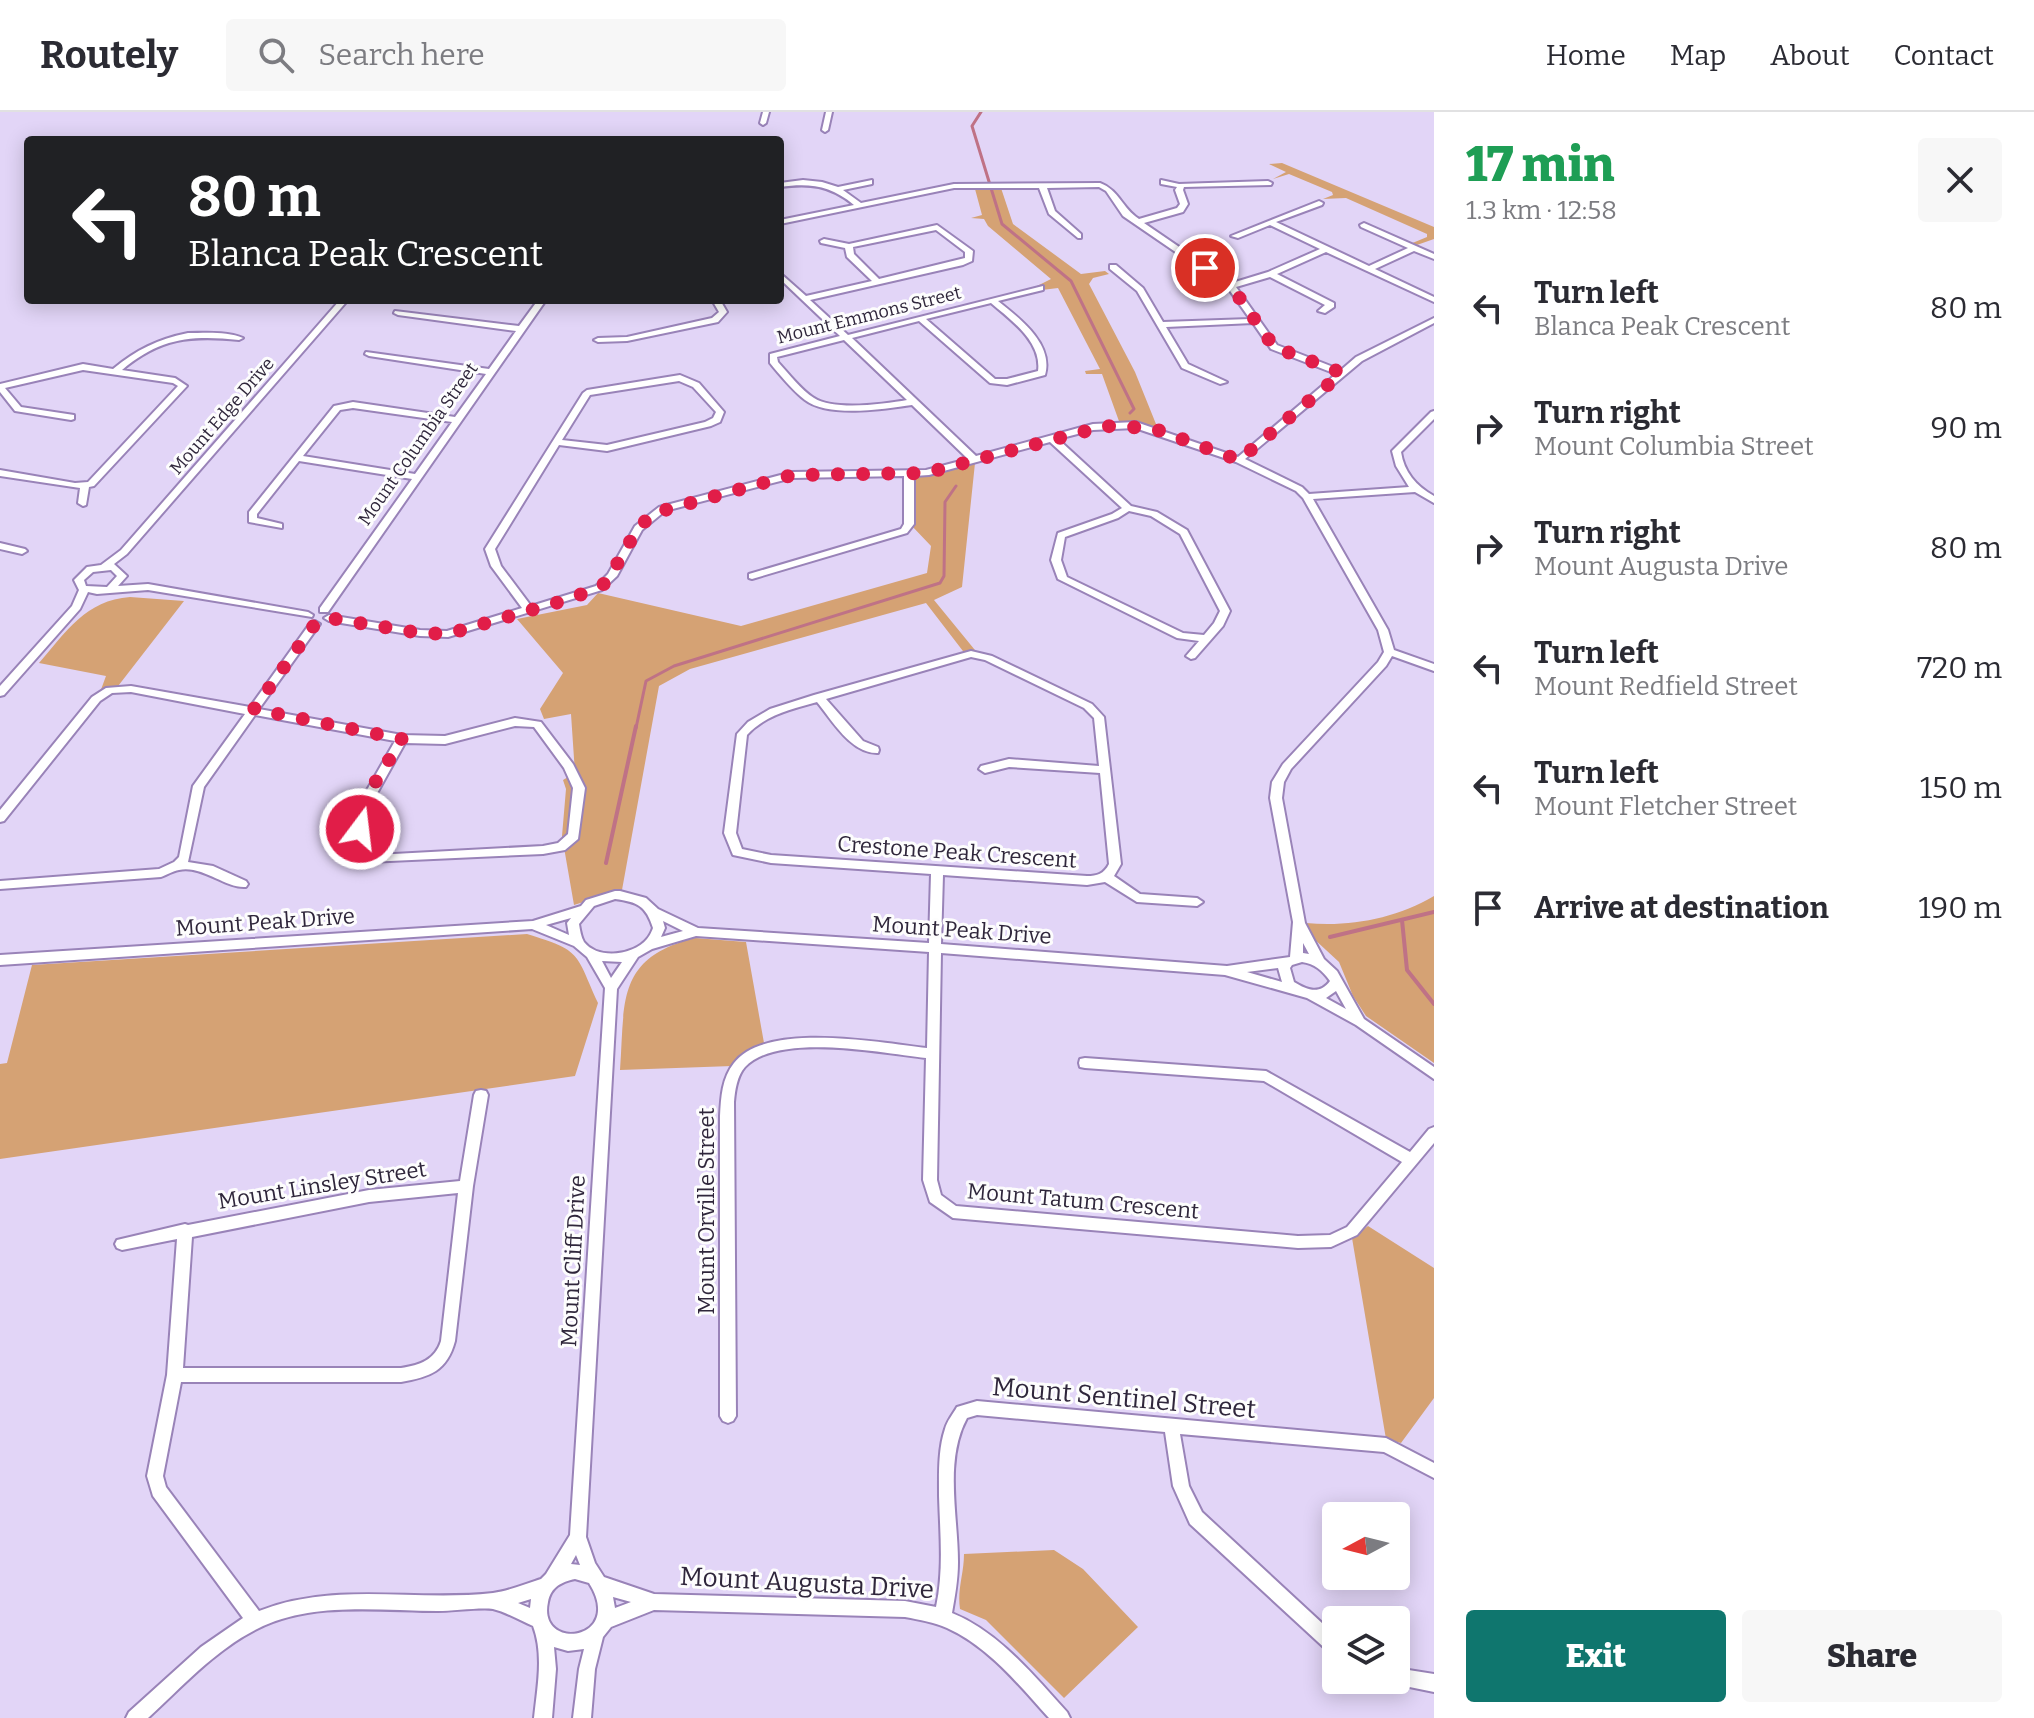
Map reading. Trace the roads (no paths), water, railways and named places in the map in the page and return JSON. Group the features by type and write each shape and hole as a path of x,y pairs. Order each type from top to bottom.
{"street":[{"path":"763,123 766,112"},
{"path":"825,130 829,112"},
{"path":"784,185 817,183 841,188 869,182"},
{"path":"1164,182 1180,186 1268,183"},
{"path":"1232,183 1238,193"},
{"path":"1042,185 1052,212 1078,236"},
{"path":"1138,222 1180,210 1184,204 1180,186"},
{"path":"784,221 943,188 1106,187 1121,209 1231,286 1274,347 1342,373"},
{"path":"841,188 859,205"},
{"path":"1235,236 1319,203"},
{"path":"1269,222 1434,300"},
{"path":"824,241 849,246 947,223"},
{"path":"1364,225 1434,257"},
{"path":"807,298 969,259 969,251 937,227"},
{"path":"849,246 850,255 878,282"},
{"path":"1369,269 1414,248"},
{"path":"1231,286 1271,274 1324,250"},
{"path":"1113,267 1140,290 1185,366 1223,382"},
{"path":"1271,274 1331,305 1322,311"},
{"path":"784,278 974,459"},
{"name":"Mount Emmons Street","path":"913,402 872,409 821,405 809,399 772,360 781,352 1040,288"},
{"path":"920,318 993,381 1007,382 1042,373 1043,362 1027,329 992,300"},
{"name":"Mount Edge Drive","path":"101,591 85,589 79,583 81,577 90,569 105,566 124,552 341,304"},
{"name":"Mount Columbia Street","path":"326,614 417,477 539,304"},
{"path":"598,340 627,339 715,320 723,312 718,304"},
{"path":"398,313 521,329"},
{"path":"1239,460 1373,349 1434,320"},
{"path":"1161,325 1253,321"},
{"path":"115,372 142,348 172,339 200,334 239,338"},
{"path":"369,354 491,372"},
{"path":"0,473 85,485 97,481 183,386 175,381 70,368 0,387 18,409 71,417"},
{"path":"529,610 496,566 490,549 585,397 599,389 680,378 696,385 720,412 717,420 708,424 619,447 601,448 557,442"},
{"path":"279,526 251,517 340,406 353,405 457,420"},
{"path":"1434,414 1396,451 1401,468 1416,489 1434,500"},
{"path":"112,587 148,587 311,620 326,614 440,635 593,591 606,583 638,528 662,509 792,475 825,472 909,475 1099,426 1143,426 1281,478 1307,497 1383,630 1389,652 1382,664 1287,767 1278,782 1276,798 1299,922 1318,960 1334,974 1335,983 1360,1022"},
{"path":"1052,439 1128,508 1163,518 1190,539 1225,611 1219,624 1203,638 1191,656"},
{"path":"296,458 417,477"},
{"path":"752,576 904,531 909,524 909,475"},
{"path":"83,503 85,485"},
{"path":"1307,497 1416,489"},
{"path":"1128,508 1115,516 1061,535 1056,552 1059,572 1068,584 1181,636 1203,638"},
{"path":"0,546 22,551"},
{"name":"Mount Edge Drive","path":"76,607 112,587 121,572 124,552"},
{"path":"105,566 148,587"},
{"name":"Mount Edge Drive","path":"0,693 76,607 85,589"},
{"path":"0,885 161,873 178,865 184,859 199,786 254,709 311,620"},
{"path":"1389,652 1434,668"},
{"name":"Crestone Peak Crescent","path":"980,655 1091,709 1101,723 1115,864 1107,877 1094,881 749,857 732,845 742,734 759,717 818,697 953,656 980,655"},
{"path":"0,818 96,699 110,690 131,689 254,709 402,739 445,740 515,722 537,724 576,780 579,807 574,836 561,847 543,850 372,859 361,847 365,804 402,739"},
{"path":"818,697 859,744 874,750"},
{"path":"985,769 1009,763 1106,770"},
{"path":"178,865 209,869 242,884"},
{"name":"Mount Tatum Crescent","path":"937,871 930,1180 935,1198 953,1212 1298,1242 1331,1241 1352,1231 1434,1133"},
{"path":"1107,877 1137,898 1197,902"},
{"name":"Mount Peak Drive","path":"0,960 533,925 581,910 601,898 623,896 645,903 654,912 696,932"},
{"path":"578,943 573,923 581,910"},
{"path":"649,945 658,930 654,912"},
{"path":"1299,922 1292,960 1284,976 1305,993 1360,1022 1434,1074"},
{"name":"Mount Peak Drive","path":"533,925 578,943 591,954"},
{"name":"Mount Peak Drive","path":"633,955 649,945 696,932 1225,970 1305,993"},
{"path":"591,954 611,958 633,955"},
{"path":"591,954 611,988 633,955"},
{"name":"Mount Peak Drive","path":"1225,970 1292,960 1318,960"},
{"path":"1305,993 1322,995 1335,983"},
{"name":"Mount Cliff Drive","path":"599,1581 578,1537 611,988"},
{"name":"Mount Orville Street","path":"728,1416 727,1116 728,1087 734,1074 754,1053 783,1043 932,1054"},
{"path":"1085,1063 1266,1076 1411,1160"},
{"path":"175,1375 401,1375 415,1373 438,1362 448,1341 466,1186 481,1095"},
{"name":"Mount Linsley Street","path":"122,1244 369,1196 466,1186"},
{"path":"185,1230 175,1375 155,1462 159,1491 255,1620"},
{"name":"Mount Sentinel Street","path":"943,1614 952,1566 948,1436 962,1412 977,1408 1003,1409 1172,1428 1386,1445 1434,1471"},
{"path":"1172,1428 1175,1467 1183,1496 1196,1518 1322,1634"},
{"name":"Mount Cliff Drive","path":"549,1582 578,1537"},
{"path":"135,1718 229,1636 255,1620 303,1605 493,1601 574,1571 599,1581 608,1607 601,1626 582,1718"},
{"name":"Mount Augusta Drive","path":"599,1581 654,1602 925,1610 943,1614 993,1648 1061,1718"},
{"path":"543,1718 548,1669 537,1608 549,1582"},
{"path":"493,1601 541,1625 565,1643 577,1643 601,1626"},
{"name":"Mount Augusta Drive","path":"601,1626 654,1602"},
{"path":"1410,1679 1434,1683"}],"waterway":[{"path":"981,112 972,126 1002,224 1071,281 1134,409 1130,413"},
{"path":"636,728 646,681 674,666 940,583 944,576 945,502 956,486"},
{"path":"606,863 636,726"},
{"path":"1330,937 1434,912"},
{"path":"1402,920 1407,970 1434,1004"}]}
